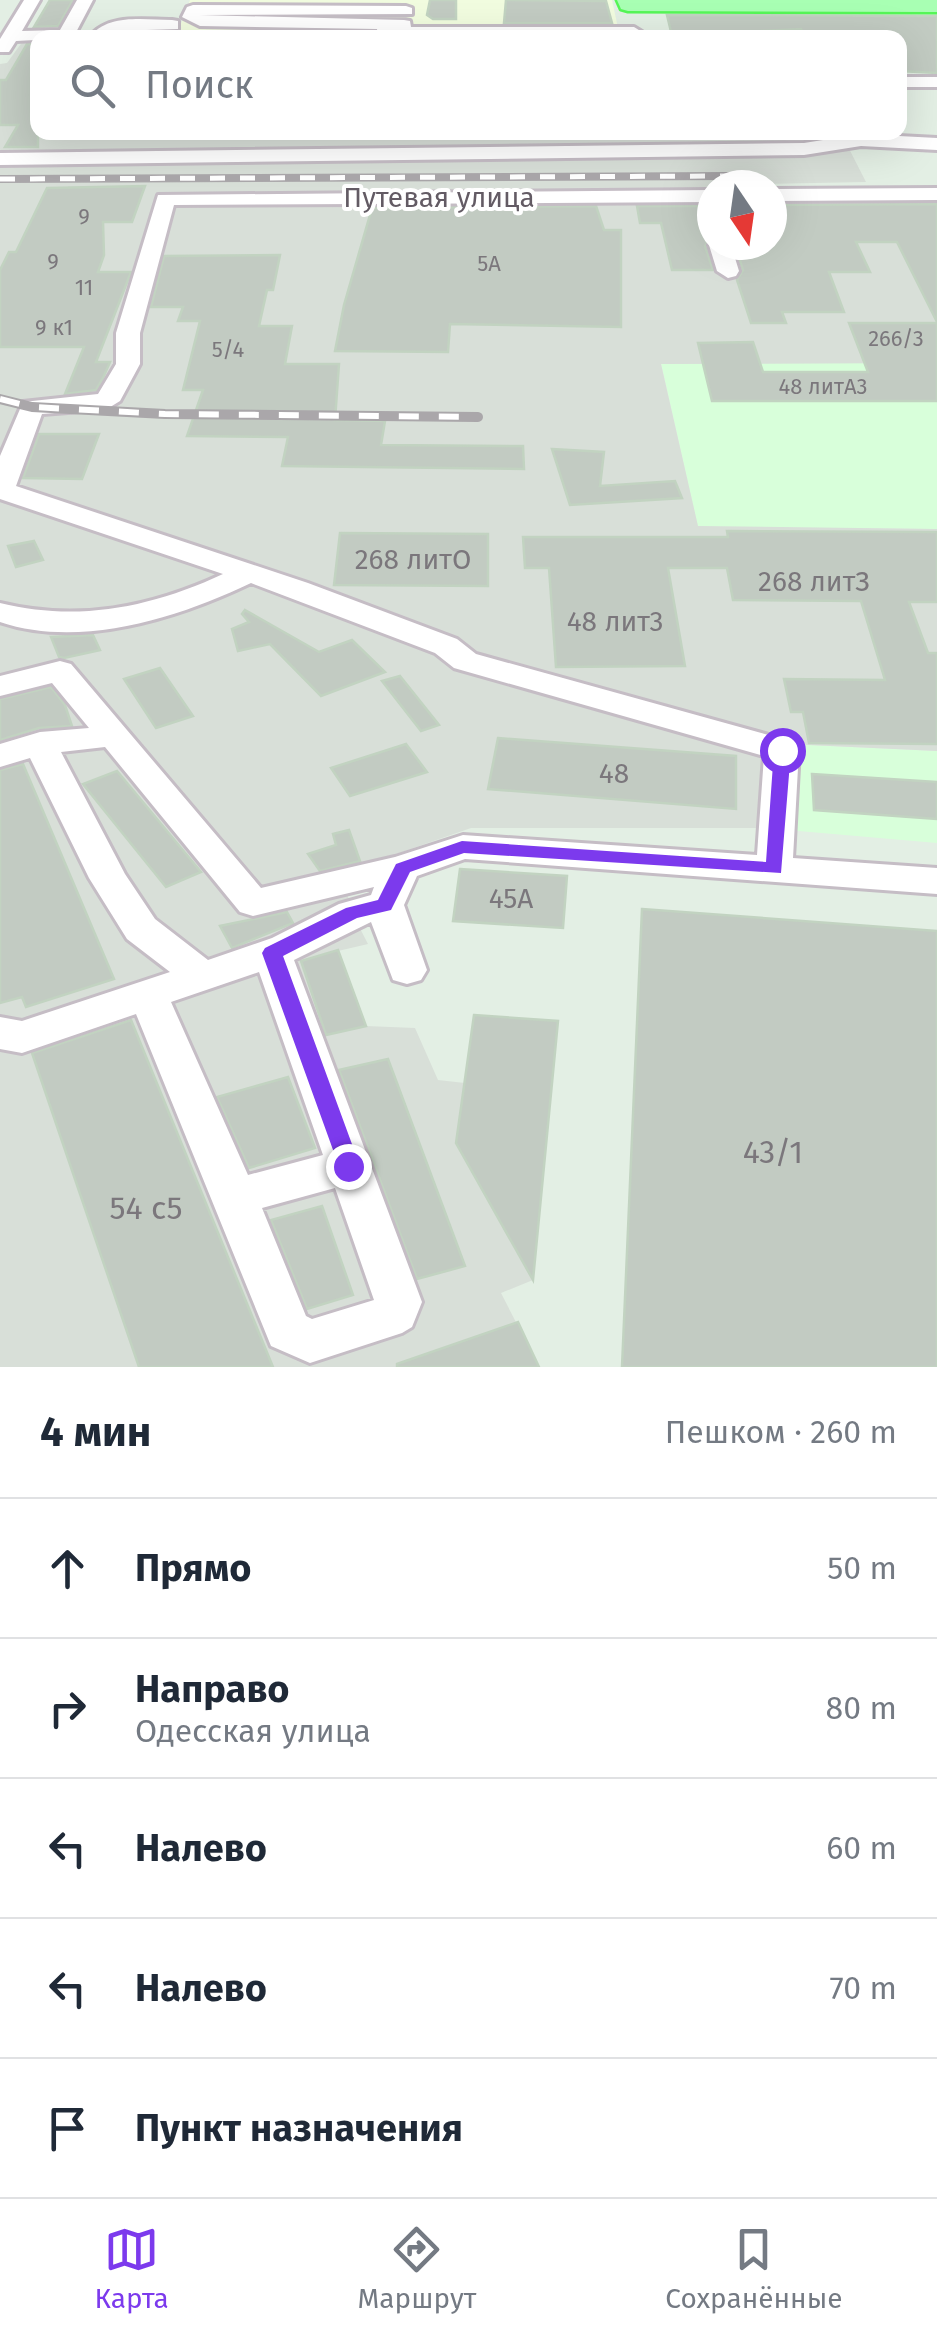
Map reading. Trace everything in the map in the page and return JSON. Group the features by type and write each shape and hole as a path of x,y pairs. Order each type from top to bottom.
{"main road":[{"path":"627,2 937,6"}],"street":[{"path":"0,53 13,0"},
{"path":"8,26 32,0"},
{"path":"69,30 85,0"},
{"path":"627,2 634,30"},
{"path":"170,3 179,8 170,30"},
{"path":"405,19 200,21 190,17 193,10 292,5 405,19 563,30"},
{"path":"353,30 405,19"},
{"path":"8,26 34,30"},
{"path":"103,30 112,26 158,30"},
{"path":"907,82 937,82"},
{"path":"907,134 936,136"},
{"path":"0,160 804,149 851,140"},
{"path":"787,195 937,194"},
{"name":"Путевая улица","path":"0,491 32,407 106,401 128,364 128,334 166,199 697,196"},
{"path":"725,260 728,271"},
{"path":"0,491 249,573 446,646 466,660 782,750 774,869"},
{"path":"0,612 17,621 54,623 148,612 211,593 249,573"},
{"path":"0,686 60,672 253,903 402,868 462,847 937,881"},
{"path":"0,756 40,744 113,736"},
{"path":"40,744 108,878 142,929 202,976"},
{"path":"402,868 384,906 408,970"},
{"path":"0,1033 22,1038 272,953 352,912 384,906"},
{"path":"148,994 288,1331 310,1340 386,1318 396,1312 398,1302 272,953"},
{"path":"235,1197 348,1166"}],"shaded area":[{"path":"190,0 612,0 618,28 471,30 179,30"},
{"path":"23,41 30,41 30,140 845,140 866,182 787,184 787,170 697,170 697,260 787,260 787,189 937,193 937,363 661,364 698,526 937,529 937,751 787,744 760,739 764,828 471,828 347,871 344,880 352,913 368,944 338,951 366,1026 415,1028 438,1080 465,1083 474,1015 558,1021 533,1280 501,1293 539,1367 0,1367 0,64 7,63"},
{"path":"661,363 937,363 937,529 698,527"},
{"path":"760,738 787,744 937,751 937,843 764,828"}],"building":[{"path":"50,0 73,0 58,26 34,27"},
{"path":"430,0 456,0 456,19 433,19 427,15"},
{"path":"506,0 606,1 612,23 504,23"},
{"path":"667,15 937,16 937,73 907,71 907,30 671,30"},
{"path":"30,44 30,140 38,140 38,147 5,147 18,125 0,125 0,80 6,80"},
{"path":"145,186 132,222 103,222 104,255 98,272 131,272 96,362 110,362 96,390 65,394 84,347 0,347 0,270 9,252 16,252 47,188"},
{"path":"937,204 937,322 897,242 856,242 870,272 829,272 844,312 782,312 786,323 751,323 737,280 743,270 740,260 787,260 787,205"},
{"path":"596,206 604,230 621,230 621,327 450,324 448,352 335,351 372,208"},
{"path":"637,206 697,206 697,260 710,260 713,270 672,270 661,223 640,223"},
{"path":"280,255 273,290 267,290 259,326 292,326 285,364 339,364 335,420 385,421 381,445 523,446 524,469 282,466 288,437 187,436 203,390 183,390 200,321 178,321 183,307 151,307 164,256"},
{"path":"849,323 937,323 937,401 712,401 698,343 753,342 763,372 868,372"},
{"path":"39,434 99,434 82,479 23,478"},
{"path":"552,449 604,452 600,486 675,481 682,498 570,505"},
{"path":"727,531 937,532 937,602 909,602 928,653 937,653 937,744 809,743 803,712 791,712 784,679 885,680 861,601 733,600 727,568 668,568 685,666 556,667 549,568 525,568 523,537 728,537"},
{"path":"340,533 488,534 488,586 334,585"},
{"path":"34,541 43,560 16,567 8,546"},
{"path":"245,610 319,652 352,640 385,672 321,696 270,644 238,651 232,629 249,622 242,614"},
{"path":"93,635 100,650 64,658 59,657 51,637"},
{"path":"160,668 193,716 156,728 124,679"},
{"path":"400,676 439,725 421,731 382,681"},
{"path":"51,687 65,705 72,726 39,728 0,740 0,699"},
{"path":"498,738 736,756 736,809 488,789"},
{"path":"406,744 427,772 350,796 331,768"},
{"path":"23,764 114,979 26,1007 22,997 0,1003 0,770"},
{"path":"117,771 201,872 166,887 83,784"},
{"path":"812,774 937,782 937,819 814,810"},
{"path":"349,830 360,861 320,871 308,854 336,845 333,834"},
{"path":"460,869 567,876 563,928 453,921"},
{"path":"642,909 937,931 937,1367 622,1367"},
{"path":"287,912 293,923 232,948 220,926"},
{"path":"338,950 366,1026 326,1035 301,961"},
{"path":"474,1015 558,1021 533,1280 456,1143"},
{"path":"131,1020 273,1367 139,1367 32,1053"},
{"path":"388,1059 465,1266 417,1279 339,1070"},
{"path":"288,1077 315,1148 249,1168 217,1097"},
{"path":"322,1206 353,1295 307,1309 271,1220"},
{"path":"518,1322 539,1367 397,1367 397,1364"}],"railway":[{"path":"0,179 697,176"},
{"path":"0,399 32,407 165,414 478,417"}],"route":[{"path":"348,1166 272,953 352,912 384,906 402,868 462,847 774,869 782,750"}]}
